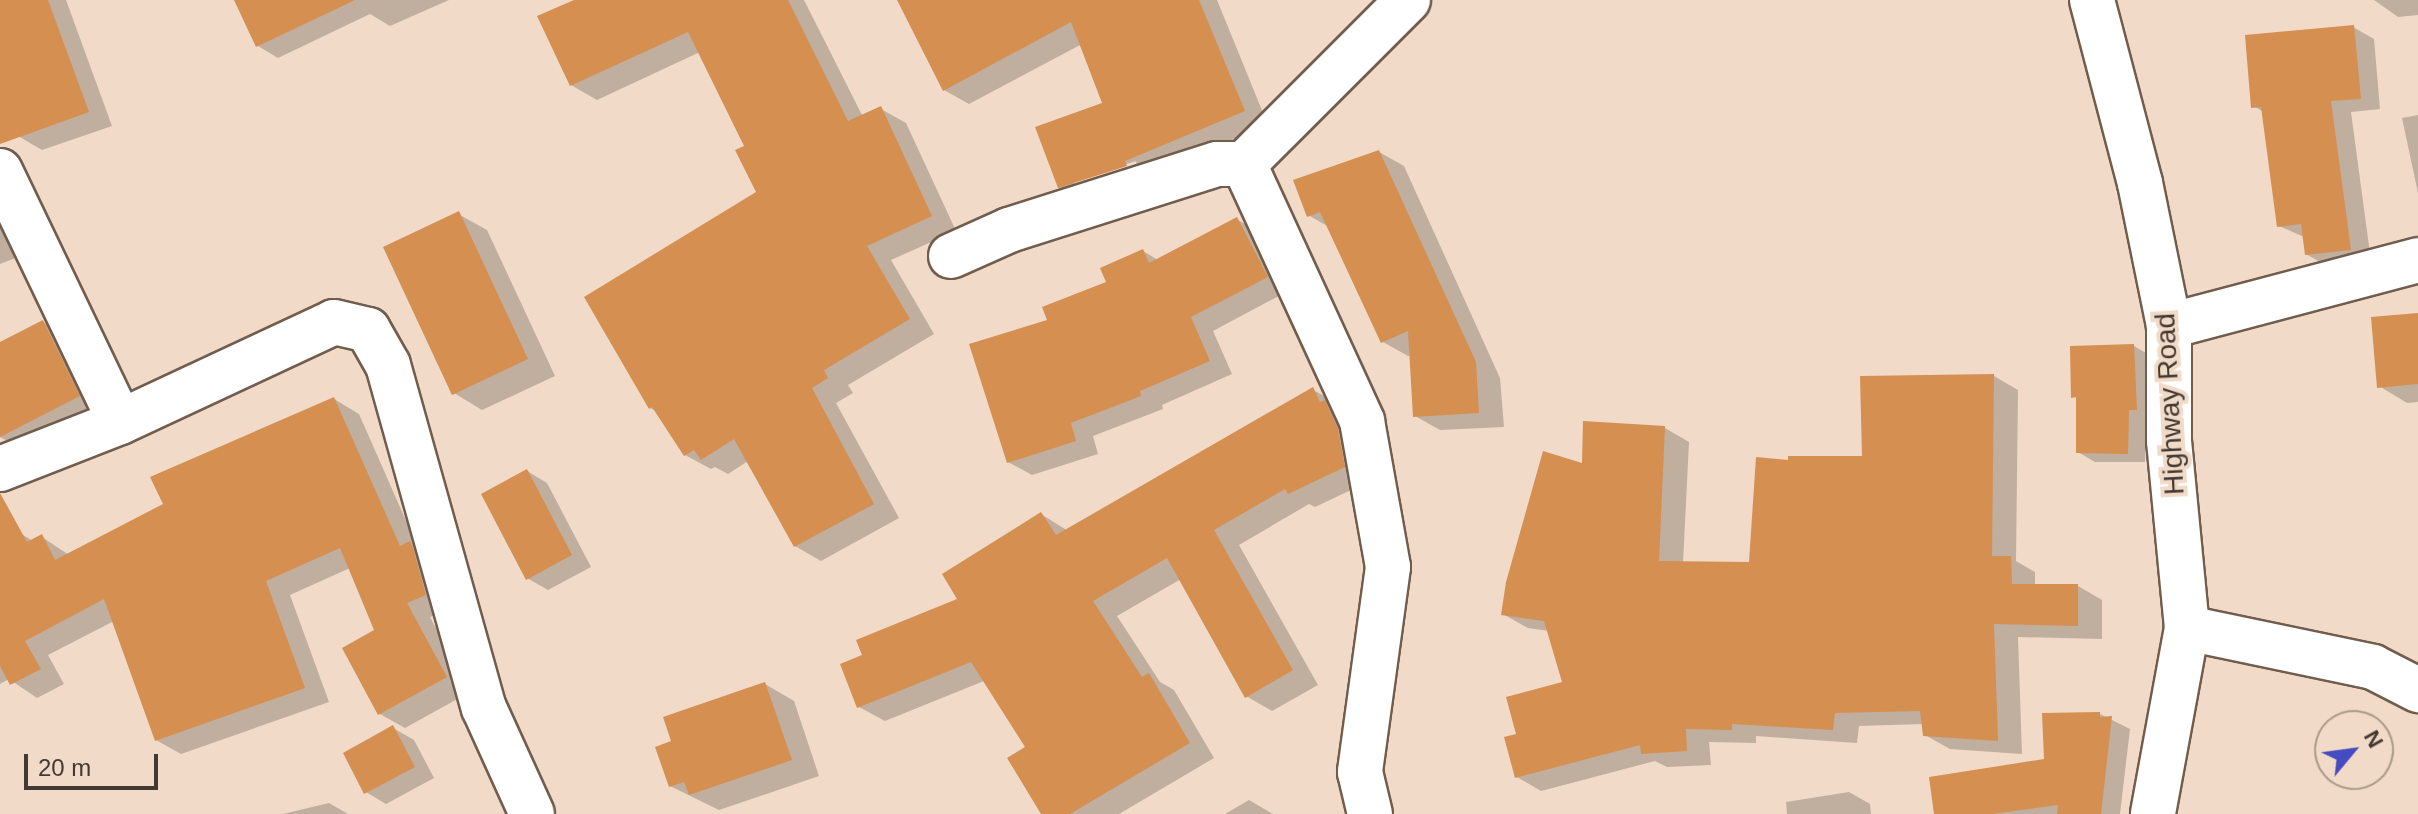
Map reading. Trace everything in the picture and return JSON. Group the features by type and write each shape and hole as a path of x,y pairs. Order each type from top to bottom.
{"street":[{"path":"951,256 1009,230 1217,164 1244,164 1408,0"},
{"name":"Highway Road","path":"2092,0 2140,183 2169,326 2169,441 2187,628 2153,814"},
{"path":"1244,164 1362,421 1388,567 1360,772 1370,814"},
{"path":"0,171 120,422"},
{"path":"2169,326 2418,260"},
{"path":"0,469 120,422 334,322 368,330 388,365 484,708 532,814"},
{"path":"2187,628 2373,667 2418,690"}],"building":[{"path":"0,0 48,0 89,112 0,144"},
{"path":"234,0 355,0 256,47"},
{"path":"574,0 788,0 848,121 881,106 932,216 867,246 910,319 824,370 828,378 812,388 874,504 794,547 734,439 701,460 694,450 684,456 652,407 649,409 584,297 756,192 735,150 744,146 688,32 570,86 537,16"},
{"path":"897,0 1199,0 1245,111 1125,161 1127,166 1058,188 1035,127 1102,103 1071,22 943,91"},
{"path":"2354,25 2361,99 2331,101 2351,250 2305,255 2301,224 2277,227 2261,107 2251,108 2245,35"},
{"path":"1379,150 1476,362 1479,413 1413,417 1408,331 1381,343 1320,212 1307,217 1293,180"},
{"path":"459,211 528,359 452,395 383,247"},
{"path":"1237,217 1268,277 1191,317 1210,361 1140,391 1141,396 1071,423 1076,441 1007,463 969,344 1047,320 1042,307 1106,282 1100,268 1143,249 1149,263"},
{"path":"2418,313 2418,384 2377,388 2371,317"},
{"path":"43,320 80,396 0,437 0,342"},
{"path":"2134,344 2137,410 2129,410 2128,454 2076,453 2076,397 2071,398 2070,346"},
{"path":"1994,374 1992,556 2011,556 2012,584 2078,584 2078,626 1994,624 1998,741 1923,736 1920,711 1835,713 1833,730 1732,724 1732,730 1686,729 1687,751 1641,754 1640,745 1515,778 1504,737 1516,734 1506,697 1562,682 1544,621 1501,615 1506,582 1543,451 1582,463 1583,421 1665,426 1659,561 1749,562 1756,457 1788,460 1788,456 1862,456 1860,376"},
{"path":"1313,387 1320,402 1325,400 1338,429 1345,467 1288,494 1285,489 1214,530 1293,670 1245,698 1167,558 1093,601 1142,677 1149,673 1190,743 1070,814 1041,814 1007,758 1025,747 971,662 857,708 840,664 862,655 856,640 957,599 942,574 1041,512 1056,535"},
{"path":"334,397 400,546 410,541 413,548 426,595 407,603 447,677 378,715 342,648 374,630 340,548 266,581 305,688 155,741 104,599 25,641 41,669 10,685 0,666 0,493 27,542 42,534 55,560 163,504 150,477"},
{"path":"527,469 572,555 526,580 481,494"},
{"path":"765,682 792,760 689,795 684,782 669,787 655,747 671,741 663,717"},
{"path":"2100,712 2100,717 2112,716 2101,814 2057,814 2058,805 1991,814 1934,814 1929,777 2044,759 2042,713"},
{"path":"393,725 415,767 364,794 343,753"}]}
